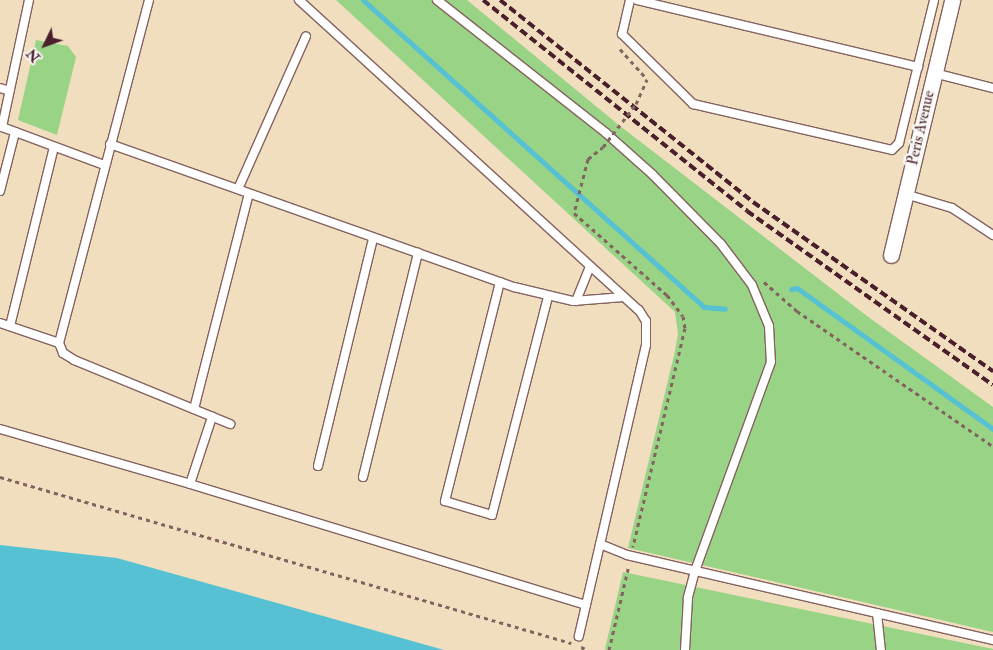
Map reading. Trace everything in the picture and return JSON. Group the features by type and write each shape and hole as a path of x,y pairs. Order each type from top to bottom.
{"street":[{"name":"Peris Avenue","path":"891,255 952,0"}],"lane":[{"path":"29,0 2,127 104,166"},
{"path":"149,0 59,342 63,352 74,360 230,424"},
{"path":"299,0 639,310 646,321 648,332 579,636"},
{"path":"437,0 606,133 652,174 721,244 752,285 769,326 771,362 695,570 688,598 685,650"},
{"path":"630,0 622,34 693,104 892,150 899,143 934,0"},
{"path":"637,0 918,67"},
{"path":"238,189 306,36"},
{"path":"934,74 993,88"},
{"path":"0,88 10,91"},
{"path":"0,191 15,132"},
{"path":"110,144 373,238 548,297 576,301 624,297"},
{"path":"10,326 54,147"},
{"path":"194,409 249,194"},
{"path":"905,194 952,208 993,235"},
{"path":"318,466 373,238"},
{"path":"363,477 418,253"},
{"path":"576,301 590,267"},
{"path":"500,282 445,501 492,515 548,297"},
{"path":"0,323 59,342"},
{"path":"190,484 212,417"},
{"path":"0,429 190,484 586,605"},
{"path":"600,544 627,555 993,640"},
{"path":"877,613 881,650"}],"path":[{"path":"588,159 603,147 636,104 647,79"},
{"path":"762,281 798,311 993,446"},
{"path":"0,477 588,650"}],"green space":[{"path":"336,0 467,0 620,126 867,316 993,407 993,632 628,548 675,351 678,334 675,312"},
{"path":"36,40 68,46 76,57 57,135 18,120"},
{"path":"623,572 993,650 607,650 605,649"}],"water":[{"path":"0,545 117,558 444,650 0,650"}],"waterway":[{"path":"363,0 704,307 725,309"},
{"path":"791,289 797,288 993,429"}],"railway":[{"path":"483,0 747,211 993,385"},
{"path":"500,0 753,202 993,371"}]}
